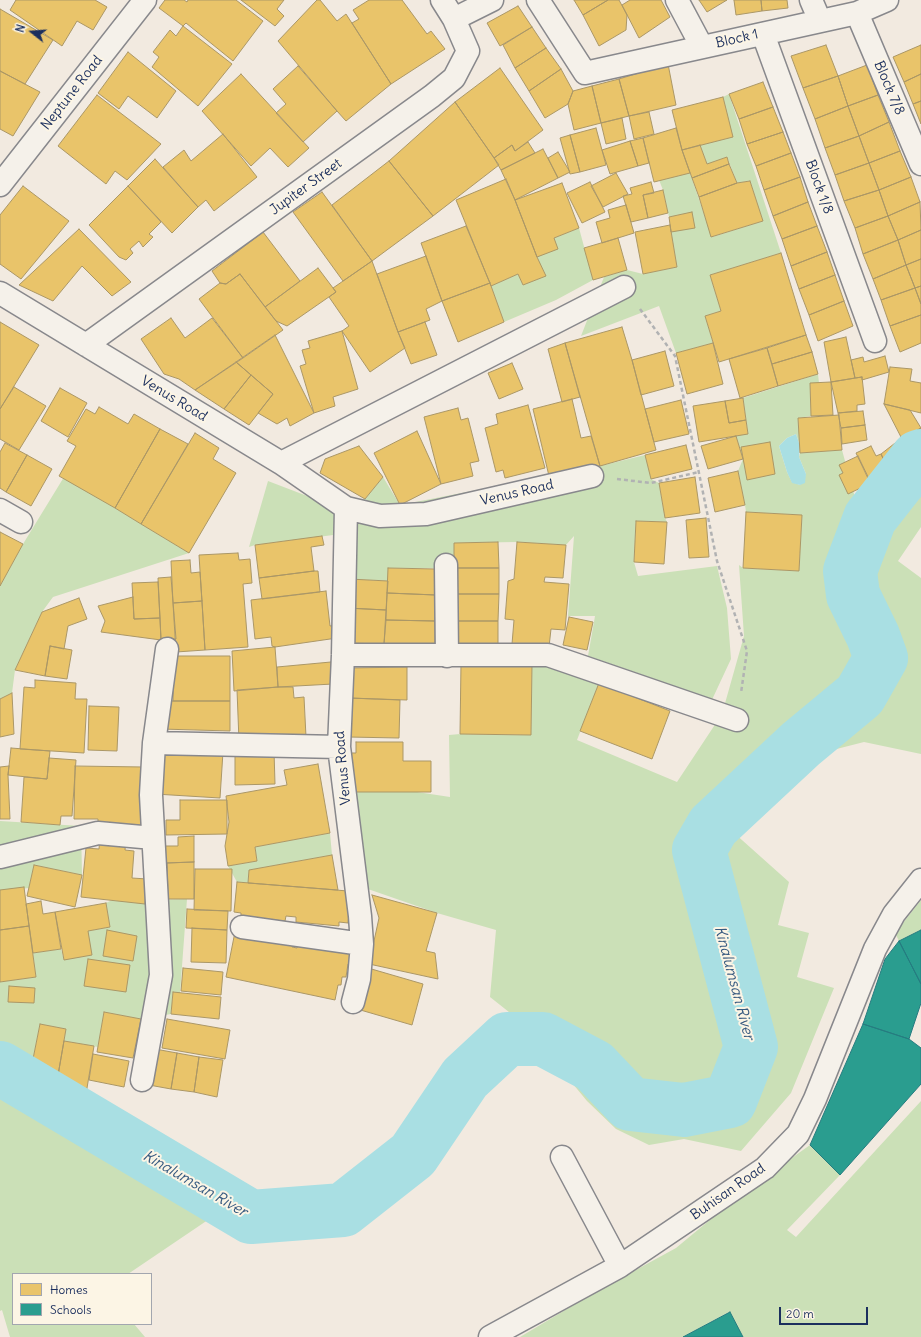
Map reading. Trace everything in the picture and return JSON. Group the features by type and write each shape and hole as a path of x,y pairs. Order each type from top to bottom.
{"street":[{"name":"Neptune Road","path":"0,185 145,0"},
{"name":"Jupiter Street","path":"86,346 432,96 454,78 468,51 454,19 442,0"},
{"path":"454,19 492,0"},
{"name":"Block 1","path":"538,0 585,73 857,13 887,0"},
{"path":"677,0 702,47"},
{"path":"811,0 820,21"},
{"name":"Block 7/8","path":"857,13 921,164"},
{"name":"Block 1/8","path":"763,34 875,341"},
{"path":"281,463 624,287"},
{"name":"Venus Road","path":"0,293 281,463 346,508 380,516 426,514 592,476"},
{"name":"Venus Road","path":"346,508 343,655 338,747 359,908 362,944 359,979 353,1002"},
{"path":"0,510 21,522"},
{"path":"446,565 447,656"},
{"path":"142,1080 161,974 151,795 154,743 167,649"},
{"path":"343,655 548,655 737,720"},
{"path":"154,743 338,747"},
{"path":"0,857 98,833 153,838"},
{"name":"Buhisan Road","path":"490,1337 620,1266 765,1168 798,1134 815,1099 875,949 894,914 921,880"},
{"path":"242,927 362,944"},
{"path":"562,1157 620,1266"}],"path":[{"path":"624,287 675,356 717,561 747,651 737,720"},
{"path":"592,476 651,483 699,472"}],"green space":[{"path":"729,94 781,253 710,275 721,311 705,316 713,343 676,353 659,306 581,336 604,277 627,270 643,274 677,267 671,232 692,213 669,217 663,190 659,180 690,173 712,237 763,221 750,181 737,183 727,157 707,164 700,145 732,137 723,97"},
{"path":"579,228 593,280 556,300 504,322 491,286 518,274 523,285 545,276 537,257 554,238"},
{"path":"818,374 819,383 810,383 811,416 798,418 800,446 796,434 787,438 779,446 787,472 792,482 800,485 806,474 799,457 800,453 842,450 860,516 921,456 921,527 898,561 921,578 921,754 864,742 817,754 758,798 733,832 789,882 778,925 809,933 797,977 834,988 791,1093 741,1151 684,1139 649,1145 616,1129 587,1101 553,1060 543,1039 490,997 496,930 437,913 365,888 351,782 450,797 449,735 531,735 532,664 549,663 599,683 577,740 677,782 722,714 744,636 739,565 743,568 799,571 802,515 746,512 738,471 743,459 736,436 748,433 743,398"},
{"path":"645,455 651,479 659,483 667,522 636,521 634,562 638,576 717,566 727,608 731,659 710,704 640,674 588,656 595,616 568,616 574,536 566,545 517,542 454,543 454,568 388,568 388,581 349,579 350,500 365,499 383,477 400,505 600,466"},
{"path":"64,477 189,553 53,597 42,612 15,670 12,693 0,699 0,586 23,544"},
{"path":"268,481 341,509 341,534 249,547"},
{"path":"0,821 81,826 82,875 34,865 29,888 0,891"},
{"path":"330,833 332,855 249,870 248,883 237,882 228,866 257,861 255,847"},
{"path":"187,899 180,993 173,993 171,1014 141,1019 104,1012 98,1047 64,1041 66,1029 40,1024 32,1064 48,1075 44,1082 16,1077 230,1205 129,1273 12,1273 12,1325 135,1325 145,1337 10,1337 2,1310 0,1311 0,982 36,977 33,953 61,949 64,960 88,931 110,927 106,903 110,901"},
{"path":"921,900 921,930 899,941 895,933"},
{"path":"921,1101 921,1337 743,1337 729,1312 683,1337 520,1337 592,1294 676,1248 740,1195 810,1145 840,1175 787,1230 796,1237"}],"water":[{"path":"796,434 800,446 799,457 806,474 805,483 800,485 792,483 779,446 787,438"}],"building: Homes":[{"path":"16,0 95,0 107,7 93,30 77,21 62,46 10,10"},
{"path":"165,0 184,0 187,2 188,0 236,0 263,21 233,61 186,23 183,26 159,8"},
{"path":"241,0 284,0 277,9 284,16 275,26"},
{"path":"317,0 320,0 337,21 346,14 391,84 346,121 278,41"},
{"path":"369,0 402,0 427,34 431,31 445,49 391,84 352,23 359,19 353,10"},
{"path":"574,0 608,0 583,15"},
{"path":"608,0 619,0 627,15 626,30 599,46 583,15"},
{"path":"630,0 661,0 670,17 639,38 622,5"},
{"path":"699,0 727,0 707,12"},
{"path":"734,0 761,0 762,11 736,15"},
{"path":"761,0 787,0 788,8 762,11"},
{"path":"518,6 532,27 500,46 487,23"},
{"path":"0,9 53,40 25,84 0,71"},
{"path":"183,26 232,64 198,106 152,67 159,57 153,52 170,30 176,36"},
{"path":"532,27 546,48 515,68 503,45"},
{"path":"826,45 838,76 803,88 791,56"},
{"path":"921,45 921,74 904,82 893,57"},
{"path":"546,48 561,69 529,91 515,68"},
{"path":"128,52 176,91 157,118 128,96 119,109 98,93"},
{"path":"668,64 676,105 629,116 619,79"},
{"path":"867,65 878,95 848,106 838,76"},
{"path":"298,66 337,111 303,142 276,113 286,104 273,89"},
{"path":"500,68 543,130 515,151 512,145 494,158 455,102"},
{"path":"561,69 573,91 568,104 545,118 529,91"},
{"path":"0,71 40,92 13,136 0,129"},
{"path":"241,74 309,148 288,167 270,148 251,166 202,111"},
{"path":"921,74 921,101 913,104 904,82"},
{"path":"838,76 848,106 815,119 803,88"},
{"path":"619,79 629,116 601,123 592,86"},
{"path":"763,82 773,107 739,119 729,94"},
{"path":"592,86 601,123 574,130 568,104 573,91"},
{"path":"97,95 161,144 127,180 115,171 106,184 58,146"},
{"path":"878,95 889,122 859,136 848,106"},
{"path":"723,97 733,137 682,150 672,110"},
{"path":"921,101 921,124 913,104"},
{"path":"455,102 499,165 433,216 389,161"},
{"path":"848,106 859,136 825,148 815,119"},
{"path":"773,107 783,132 747,144 739,119"},
{"path":"649,112 654,134 634,139 629,116"},
{"path":"622,118 626,139 606,144 601,123"},
{"path":"889,122 900,151 869,163 859,136"},
{"path":"596,128 606,165 580,172 570,135"},
{"path":"676,128 690,173 654,182 643,138"},
{"path":"783,132 791,153 756,166 747,144"},
{"path":"223,134 257,177 214,211 206,200 198,207 163,167 184,150 191,161"},
{"path":"570,135 580,172 570,174 560,138"},
{"path":"859,136 869,163 835,175 825,148"},
{"path":"643,138 649,163 638,166 630,141"},
{"path":"630,141 638,166 610,174 602,150"},
{"path":"528,142 535,153 501,170 494,158 512,145 515,151"},
{"path":"700,145 707,164 727,157 729,164 692,178 682,150"},
{"path":"543,149 558,178 515,200 501,170"},
{"path":"900,151 911,177 879,190 869,163"},
{"path":"558,152 570,172 558,178 548,158"},
{"path":"791,153 800,177 764,190 756,166"},
{"path":"155,159 198,207 172,233 128,186"},
{"path":"389,161 433,216 372,261 332,205"},
{"path":"869,163 879,190 844,201 835,175"},
{"path":"729,164 737,183 699,197 692,178"},
{"path":"616,173 628,194 603,207 591,186"},
{"path":"800,177 808,202 773,216 764,190"},
{"path":"911,177 920,202 888,216 879,190"},
{"path":"506,179 546,276 523,285 518,274 491,286 456,200"},
{"path":"750,181 763,221 711,237 699,197 737,183"},
{"path":"590,182 605,212 582,223 567,193"},
{"path":"651,182 654,193 643,195 648,218 631,222 623,196 632,194 630,188"},
{"path":"562,183 579,228 554,238 558,249 537,257 515,200"},
{"path":"23,186 69,221 21,279 0,264 0,215"},
{"path":"128,186 161,222 149,234 153,237 143,247 139,241 130,249 133,253 126,260 119,257 89,225"},
{"path":"663,190 668,213 648,218 643,195"},
{"path":"879,190 888,216 855,228 844,201"},
{"path":"322,192 372,261 343,281 293,212"},
{"path":"808,202 817,226 782,239 773,216"},
{"path":"920,202 921,230 898,240 888,216"},
{"path":"626,205 634,233 602,243 596,222 610,218 608,210"},
{"path":"692,212 695,228 671,232 669,217"},
{"path":"888,216 898,240 863,254 855,228"},
{"path":"670,225 677,267 643,274 635,232"},
{"path":"466,226 490,283 442,301 421,243"},
{"path":"817,226 827,252 791,266 782,239"},
{"path":"79,229 131,282 112,296 82,266 53,301 19,285"},
{"path":"921,230 921,259 906,265 898,240"},
{"path":"263,232 300,281 265,307 240,274 226,284 220,283 212,271"},
{"path":"618,238 627,270 593,280 584,248"},
{"path":"898,240 906,265 873,279 863,254"},
{"path":"827,252 835,275 799,289 791,266"},
{"path":"781,253 806,335 719,362 705,316 721,311 710,275"},
{"path":"426,256 442,301 426,309 430,320 398,332 377,274"},
{"path":"921,259 921,286 915,288 906,265"},
{"path":"372,261 405,348 370,372 342,331 349,326 329,297 336,292 333,288"},
{"path":"906,265 915,288 881,300 873,279"},
{"path":"318,268 336,292 287,326 276,321 265,307"},
{"path":"240,274 283,330 243,358 199,299 220,283 226,284"},
{"path":"835,275 844,301 809,315 799,289"},
{"path":"490,283 504,322 458,342 442,301"},
{"path":"921,286 921,304 915,288"},
{"path":"915,288 921,304 921,315 890,326 881,300"},
{"path":"844,301 853,326 818,341 809,315"},
{"path":"921,315 921,343 900,352 890,326"},
{"path":"171,318 185,338 212,318 243,358 195,390 179,379 164,374 141,339"},
{"path":"0,322 39,345 0,409"},
{"path":"425,322 437,355 411,364 398,332"},
{"path":"622,327 656,450 600,466 565,343"},
{"path":"342,331 358,389 333,397 335,406 314,413 300,366 306,364 302,350 310,348 308,341"},
{"path":"275,335 314,413 290,426 287,418 277,424 258,413 273,394 236,362"},
{"path":"806,335 812,352 772,364 767,348"},
{"path":"846,337 855,378 831,382 824,342"},
{"path":"565,343 580,397 562,402 548,349"},
{"path":"713,343 723,384 687,394 676,353"},
{"path":"767,348 778,386 740,398 729,359"},
{"path":"665,351 674,386 641,395 632,360"},
{"path":"812,352 818,374 778,386 772,364"},
{"path":"885,356 889,372 862,380 862,377 855,378 851,360 863,357 864,362"},
{"path":"236,362 251,375 224,409 195,390"},
{"path":"512,363 523,389 499,399 488,373"},
{"path":"890,367 912,369 910,381 921,383 921,413 884,404"},
{"path":"251,375 273,394 249,425 224,409"},
{"path":"862,377 865,404 857,405 857,411 838,413 831,382"},
{"path":"831,382 833,415 811,416 810,383"},
{"path":"14,387 46,406 19,450 0,439 0,409"},
{"path":"60,388 87,403 68,437 41,421"},
{"path":"743,398 746,420 729,423 725,401"},
{"path":"572,399 581,438 591,436 600,466 549,476 533,409"},
{"path":"681,400 689,434 654,442 645,409"},
{"path":"725,401 729,423 746,420 748,434 699,442 693,406"},
{"path":"884,404 910,410 921,428 902,439"},
{"path":"528,405 545,468 505,478 503,470 496,472 485,428 498,424 496,414"},
{"path":"99,407 128,424 134,414 160,429 115,508 59,476 76,446 67,441 86,409 95,414"},
{"path":"458,408 461,420 468,418 479,461 470,463 473,476 441,484 424,417"},
{"path":"863,411 865,425 841,428 838,413"},
{"path":"839,415 842,450 800,453 798,418"},
{"path":"865,425 867,440 842,444 841,428"},
{"path":"921,428 921,451 908,458 899,440"},
{"path":"160,429 188,444 141,524 115,508"},
{"path":"417,431 441,484 400,505 374,453"},
{"path":"195,433 219,448 213,459 236,473 189,553 141,524"},
{"path":"736,436 743,459 708,469 701,446"},
{"path":"899,440 911,464 894,481 881,454"},
{"path":"770,442 775,474 747,480 741,447"},
{"path":"5,443 27,455 6,492 0,488 0,452"},
{"path":"686,445 692,469 651,479 645,455"},
{"path":"359,446 383,477 365,499 320,473 325,459"},
{"path":"871,446 876,456 881,454 894,481 874,491 856,453"},
{"path":"27,455 52,469 31,506 6,492"},
{"path":"858,456 871,483 848,494 839,475 843,473 839,465"},
{"path":"738,471 745,505 715,512 708,478"},
{"path":"695,477 700,513 665,518 659,483"},
{"path":"746,512 802,515 799,571 743,568"},
{"path":"706,518 709,557 689,558 686,520"},
{"path":"636,521 667,522 664,564 634,562"},
{"path":"0,532 23,544 0,586"},
{"path":"322,536 324,545 311,547 314,571 259,578 255,545"},
{"path":"498,542 499,568 454,568 454,543"},
{"path":"517,542 566,545 563,578 545,577 544,582 569,584 565,630 551,629 549,647 512,644 514,620 505,619 508,581 514,579"},
{"path":"238,553 239,560 250,559 252,583 243,584 248,647 205,650 199,555"},
{"path":"190,560 191,573 200,572 202,601 173,603 171,561"},
{"path":"388,568 436,569 436,595 387,593"},
{"path":"454,568 499,568 499,594 454,594"},
{"path":"318,571 320,592 262,599 259,578"},
{"path":"171,577 176,639 161,640 158,578"},
{"path":"349,579 388,581 386,610 347,608"},
{"path":"158,582 160,618 134,619 132,583"},
{"path":"326,591 330,626 336,625 337,638 275,647 272,646 271,637 255,639 251,600"},
{"path":"387,593 436,595 435,621 386,620"},
{"path":"454,594 499,594 498,621 454,621"},
{"path":"133,597 134,619 160,618 161,640 101,632 105,621 98,606"},
{"path":"79,598 87,619 68,626 64,649 50,646 45,676 15,670 42,612"},
{"path":"202,601 205,650 176,652 173,603"},
{"path":"347,608 386,610 384,644 345,643"},
{"path":"569,617 593,622 587,650 563,645"},
{"path":"386,620 435,621 435,648 384,644"},
{"path":"454,621 498,621 498,648 454,648"},
{"path":"50,646 72,650 67,679 45,676"},
{"path":"275,647 278,687 234,691 232,651"},
{"path":"174,656 230,656 230,701 173,701"},
{"path":"331,662 333,684 278,687 277,667"},
{"path":"461,664 532,664 531,735 460,734"},
{"path":"407,667 407,700 349,698 350,668"},
{"path":"35,680 76,683 75,699 87,699 84,753 20,749 24,687 35,688"},
{"path":"599,683 670,711 652,759 580,731"},
{"path":"293,687 294,698 304,697 306,737 239,741 237,690"},
{"path":"12,693 14,734 0,737 0,699"},
{"path":"349,698 400,700 399,738 348,737"},
{"path":"162,701 230,701 230,731 161,729"},
{"path":"89,706 119,707 117,751 88,750"},
{"path":"356,742 403,742 403,761 431,761 431,792 351,792 347,753 356,753"},
{"path":"11,748 50,751 47,779 8,775"},
{"path":"157,748 223,752 220,798 155,794"},
{"path":"274,751 275,784 235,785 235,752"},
{"path":"49,758 76,760 72,816 61,816 60,825 21,822 24,777 47,779"},
{"path":"318,764 330,833 255,847 257,861 228,866 225,846 229,822 226,796 287,785 284,770"},
{"path":"9,766 10,819 0,819 0,767"},
{"path":"75,766 144,767 143,827 98,826 98,819 74,819"},
{"path":"180,800 227,800 227,834 166,835 166,820 180,820"},
{"path":"100,836 126,839 125,850 134,851 132,878 147,879 145,904 81,897 86,848 99,849"},
{"path":"194,836 194,862 164,863 164,846 178,846 178,837"},
{"path":"332,855 338,890 248,883 249,870"},
{"path":"194,862 194,899 168,899 167,863"},
{"path":"34,865 82,875 75,907 27,896"},
{"path":"195,869 232,869 231,911 194,910"},
{"path":"237,882 348,891 347,904 350,905 348,923 339,922 339,926 296,922 296,917 286,916 285,921 241,917 241,913 234,912"},
{"path":"24,887 29,926 0,930 0,890"},
{"path":"372,895 437,913 426,951 435,953 438,979 369,964 379,918"},
{"path":"41,901 43,914 55,912 61,949 33,953 26,904"},
{"path":"106,903 110,927 88,931 92,955 64,960 55,912"},
{"path":"187,909 228,911 227,930 186,928"},
{"path":"29,926 36,977 0,982 0,930"},
{"path":"192,928 227,930 226,963 191,962"},
{"path":"107,930 137,936 133,961 103,956"},
{"path":"235,932 293,944 292,947 297,948 298,942 353,953 351,965 348,964 346,977 342,977 341,985 338,985 335,1000 226,977"},
{"path":"88,959 130,965 126,992 84,986"},
{"path":"183,968 223,972 221,995 181,991"},
{"path":"368,968 423,984 412,1025 357,1009"},
{"path":"9,986 35,988 34,1003 8,1002"},
{"path":"173,992 221,997 219,1019 171,1014"},
{"path":"104,1012 141,1019 133,1058 97,1052"},
{"path":"167,1019 230,1030 225,1059 162,1048"},
{"path":"40,1024 66,1029 57,1081 32,1064"},
{"path":"64,1041 94,1046 86,1094 57,1081"},
{"path":"155,1049 177,1053 171,1089 149,1085"},
{"path":"177,1053 199,1057 194,1092 171,1089"},
{"path":"93,1054 129,1061 124,1087 89,1080"},
{"path":"199,1057 223,1060 217,1097 194,1092"}],"building: Schools":[{"path":"921,930 921,984 899,941"},
{"path":"899,941 921,984 921,1003 909,1039 863,1024 885,959"},
{"path":"863,1024 909,1039 921,1048 921,1084 840,1175 810,1145"},
{"path":"730,1312 743,1337 683,1337"}],"waterway":[{"name":"Kinalumsan River","path":"0,1068 251,1217 343,1210 413,1155 465,1078 507,1039 543,1039 594,1066 630,1104 684,1110 730,1101 751,1047 699,850 713,826 801,744 860,695 881,658 873,636 853,595 850,571 870,518 918,457 921,456"}]}
